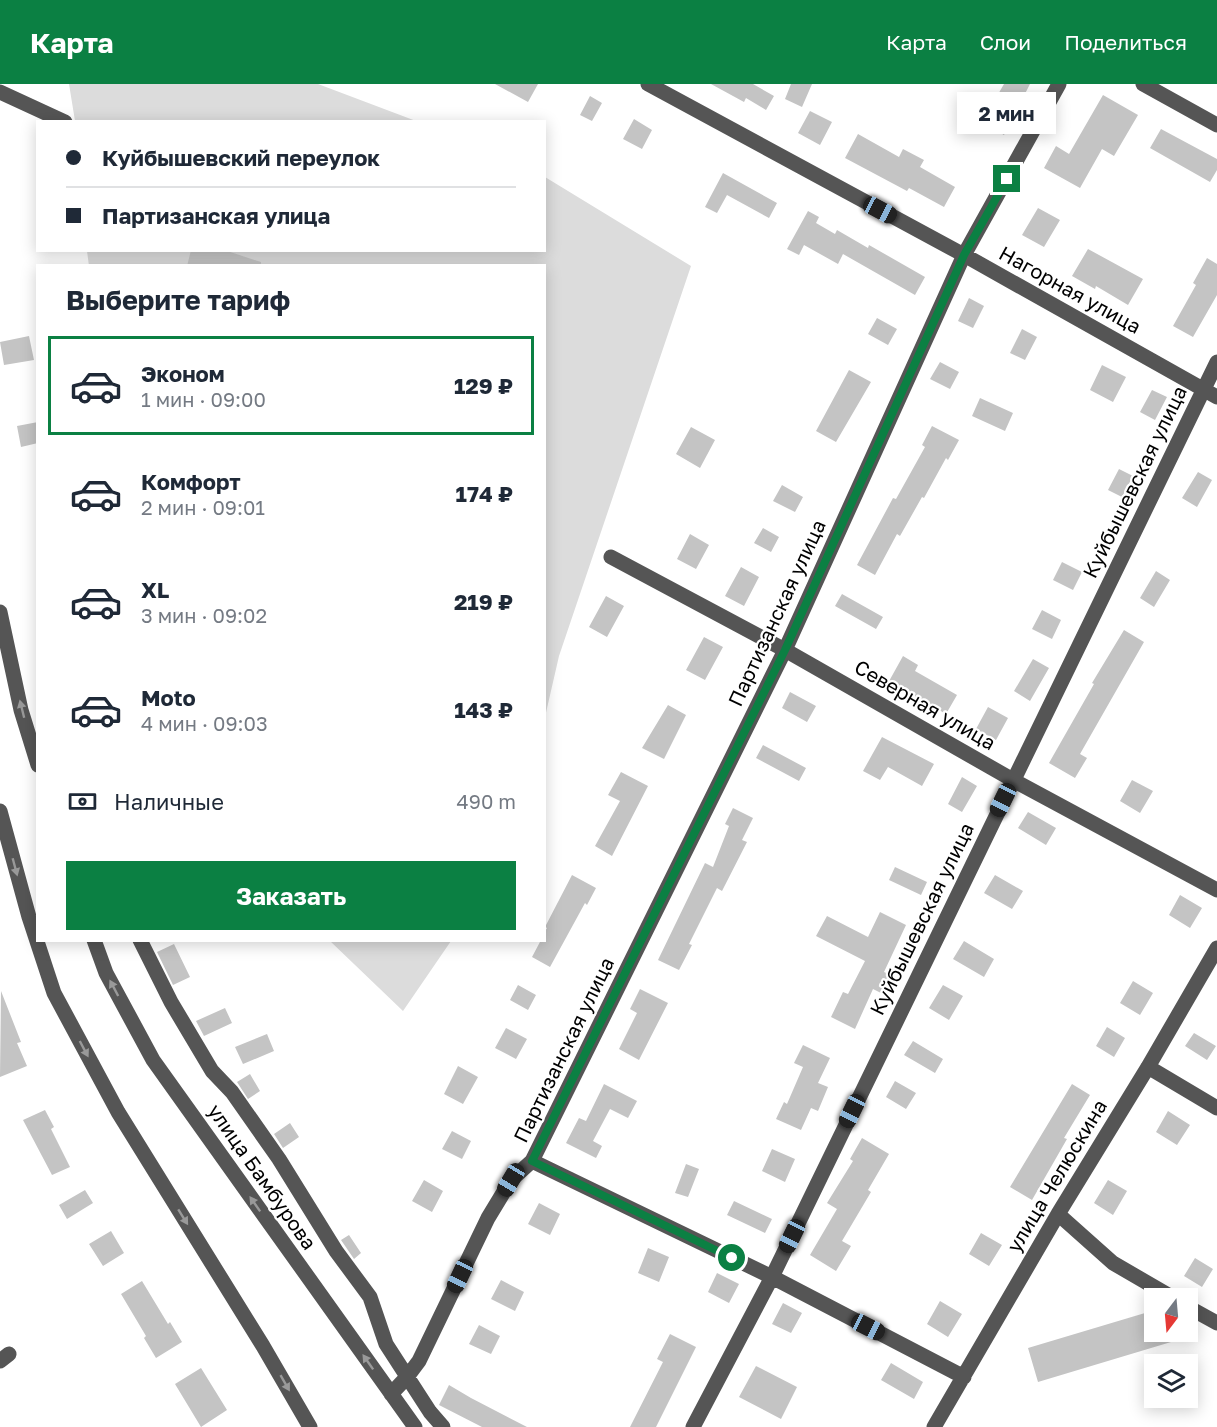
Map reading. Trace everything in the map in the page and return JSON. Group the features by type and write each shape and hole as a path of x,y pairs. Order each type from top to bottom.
{"street":[{"name":"Нагорная улица","path":"648,84 964,255 1210,393"},
{"name":"Партизанская улица","path":"532,1161 785,650 964,255 1059,84"},
{"path":"1143,84 1217,125"},
{"path":"0,92 61,120"},
{"name":"Куйбышевская улица","path":"693,1427 772,1277 1013,780 1210,393 1217,362"},
{"name":"Северная улица","path":"611,557 785,650 1013,780 1217,890"},
{"path":"0,612 21,710 36,759"},
{"path":"0,811 36,938"},
{"path":"37,942 54,993 118,1112 263,1346 310,1427"},
{"name":"улица Бамбурова","path":"95,942 106,973 153,1060 415,1427"},
{"path":"141,942 171,1002 212,1071 232,1092 279,1159 336,1251 370,1297 386,1344 430,1412 443,1427"},
{"name":"улица Челюскина","path":"934,1427 1217,948"},
{"path":"1148,1067 1217,1108"},
{"path":"391,1394 419,1361 488,1218 511,1180 532,1161 772,1277 964,1377"},
{"path":"1058,1214 1113,1263 1156,1288"},
{"path":"1198,1312 1217,1323"}],"shaded area":[{"path":"69,84 318,84 413,120 75,120"},
{"path":"546,178 691,266 559,656 546,713 546,264 89,264 87,252 546,252"},
{"path":"331,942 450,942 403,1011"}],"building":[{"path":"495,84 538,84 528,102"},
{"path":"711,84 753,84 774,96 766,110 746,98 744,102"},
{"path":"791,84 812,84 802,107 785,99"},
{"path":"1004,84 1030,84 1004,135 982,122"},
{"path":"1103,95 1138,115 1114,156 1102,149 1080,188 1044,168 1056,146 1069,154"},
{"path":"590,96 602,103 592,121 580,115"},
{"path":"810,111 832,122 820,145 798,133"},
{"path":"634,119 652,130 642,149 623,139"},
{"path":"1161,129 1217,159 1217,170 1210,182 1150,148"},
{"path":"858,134 899,157 903,149 924,160 920,167 955,187 944,207 909,188 907,191 845,158"},
{"path":"723,173 777,203 769,218 727,195 717,213 705,207"},
{"path":"1038,208 1060,220 1044,247 1022,235"},
{"path":"808,211 819,217 816,223 835,234 837,230 868,248 869,245 925,277 915,295 843,254 838,264 804,245 799,255 787,249"},
{"path":"1088,249 1143,279 1128,305 1096,286 1095,289 1072,276"},
{"path":"190,252 230,252 261,262 261,264 188,264"},
{"path":"1207,258 1217,264 1217,295 1193,337 1173,326 1196,285 1193,283"},
{"path":"969,298 984,306 973,328 958,321"},
{"path":"877,318 897,329 888,345 868,334"},
{"path":"1022,329 1037,337 1025,360 1010,353"},
{"path":"29,336 34,360 4,365 0,342"},
{"path":"940,362 959,372 950,389 930,379"},
{"path":"1102,365 1126,377 1113,402 1090,390"},
{"path":"849,370 871,382 836,442 816,431"},
{"path":"1152,390 1167,397 1155,420 1140,412"},
{"path":"980,398 1013,413 1005,431 972,416"},
{"path":"36,422 36,443 21,447 17,426"},
{"path":"932,426 959,440 900,536 897,534 875,575 857,565 893,498 896,499 925,447 922,445"},
{"path":"691,427 715,440 700,468 676,454"},
{"path":"1119,469 1133,476 1122,497 1108,490"},
{"path":"1198,472 1212,480 1197,507 1182,498"},
{"path":"782,485 803,497 795,512 773,501"},
{"path":"763,528 779,537 771,552 754,543"},
{"path":"690,534 709,545 696,569 677,559"},
{"path":"1062,562 1082,572 1073,590 1053,580"},
{"path":"741,567 759,577 744,606 725,596"},
{"path":"1156,571 1170,580 1154,607 1140,598"},
{"path":"842,594 883,617 876,629 835,606"},
{"path":"606,596 624,606 607,637 589,627"},
{"path":"1042,610 1061,620 1052,639 1032,629"},
{"path":"1124,630 1144,642 1080,754 1087,758 1075,778 1049,763 1094,684 1092,683"},
{"path":"704,637 723,647 705,680 686,670"},
{"path":"903,656 918,665 915,671 957,695 946,714 888,683"},
{"path":"1033,659 1049,668 1030,701 1014,691"},
{"path":"790,692 816,706 807,722 782,708"},
{"path":"668,705 686,715 664,759 642,748"},
{"path":"988,707 1008,718 996,740 976,729"},
{"path":"882,737 934,764 922,786 888,767 880,780 863,771"},
{"path":"763,745 806,768 799,781 756,758"},
{"path":"621,772 648,786 612,856 595,846 620,801 608,795"},
{"path":"962,777 977,786 962,812 948,804"},
{"path":"1132,780 1153,791 1140,813 1120,801"},
{"path":"733,808 753,818 742,840 747,842 722,891 717,888 689,944 692,945 679,970 658,960 705,863 713,867 729,826 725,824"},
{"path":"1028,812 1056,828 1046,845 1018,828"},
{"path":"895,867 927,882 921,895 889,880"},
{"path":"572,875 596,888 587,905 585,903 550,967 532,957 540,942 546,942 546,925"},
{"path":"995,875 1023,891 1012,909 984,893"},
{"path":"1180,895 1202,908 1190,928 1169,915"},
{"path":"880,912 906,925 884,972 895,977 885,995 873,989 855,1029 831,1017 843,992 848,994 865,961 816,936 827,916 868,937"},
{"path":"964,941 994,959 984,977 953,959"},
{"path":"174,944 190,977 173,985 157,952"},
{"path":"1133,981 1153,993 1140,1015 1120,1003"},
{"path":"518,985 536,995 528,1010 510,1000"},
{"path":"943,985 963,996 949,1020 929,1008"},
{"path":"640,989 668,1003 639,1060 619,1049 637,1013 630,1009"},
{"path":"1,991 21,1042 17,1043 27,1066 0,1077"},
{"path":"225,1008 232,1023 204,1036 196,1021"},
{"path":"1107,1027 1125,1038 1114,1057 1096,1046"},
{"path":"506,1028 527,1039 516,1059 495,1048"},
{"path":"1194,1033 1216,1046 1207,1060 1185,1046"},
{"path":"267,1034 274,1051 243,1064 235,1047"},
{"path":"913,1041 943,1059 935,1073 904,1055"},
{"path":"803,1045 830,1058 818,1083 828,1087 818,1111 811,1108 801,1130 776,1119 784,1102 787,1104 803,1067 794,1063"},
{"path":"458,1066 478,1077 463,1104 444,1094"},
{"path":"250,1074 260,1091 248,1099 237,1082"},
{"path":"895,1081 916,1093 906,1109 886,1097"},
{"path":"604,1084 637,1101 628,1118 610,1109 593,1141 602,1146 596,1158 566,1143 579,1118 586,1121"},
{"path":"1072,1084 1090,1095 1064,1138 1067,1139 1032,1200 1010,1187"},
{"path":"45,1110 54,1127 51,1129 70,1167 52,1175 23,1120"},
{"path":"1168,1111 1190,1125 1177,1145 1156,1132"},
{"path":"290,1123 299,1137 283,1148 274,1134"},
{"path":"452,1131 471,1141 462,1159 442,1149"},
{"path":"862,1138 889,1154 868,1190 871,1192 842,1241 851,1246 836,1271 810,1255 837,1209 827,1203 853,1161 850,1159"},
{"path":"772,1149 795,1159 785,1182 762,1171"},
{"path":"686,1164 699,1169 688,1197 675,1193"},
{"path":"424,1180 443,1191 432,1212 412,1201"},
{"path":"1108,1180 1127,1191 1113,1215 1094,1203"},
{"path":"85,1190 93,1203 67,1219 59,1205"},
{"path":"734,1201 772,1219 765,1233 727,1215"},
{"path":"539,1203 560,1214 550,1235 528,1224"},
{"path":"111,1231 124,1253 103,1266 89,1244"},
{"path":"981,1233 1002,1245 989,1266 969,1254"},
{"path":"349,1235 361,1253 354,1259 341,1240"},
{"path":"648,1248 669,1257 659,1282 638,1273"},
{"path":"1195,1258 1213,1269 1202,1287 1184,1276"},
{"path":"717,1273 739,1284 729,1303 708,1292"},
{"path":"501,1280 524,1292 515,1311 491,1299"},
{"path":"142,1281 168,1324 170,1322 182,1342 156,1358 121,1294"},
{"path":"940,1301 962,1314 948,1337 927,1324"},
{"path":"783,1303 802,1313 791,1333 772,1324"},
{"path":"1144,1313 1144,1342 1171,1342 1038,1382 1028,1348"},
{"path":"479,1325 500,1336 491,1354 469,1344"},
{"path":"670,1334 696,1347 656,1427 630,1427 663,1362 657,1359"},
{"path":"891,1363 923,1382 914,1399 881,1380"},
{"path":"756,1366 797,1387 781,1419 739,1397"},
{"path":"201,1368 227,1410 201,1427 175,1384"},
{"path":"449,1385 527,1427 482,1427 439,1405"}],"route":[{"path":"732,1258 532,1161 785,650 964,255 1007,179"}]}
